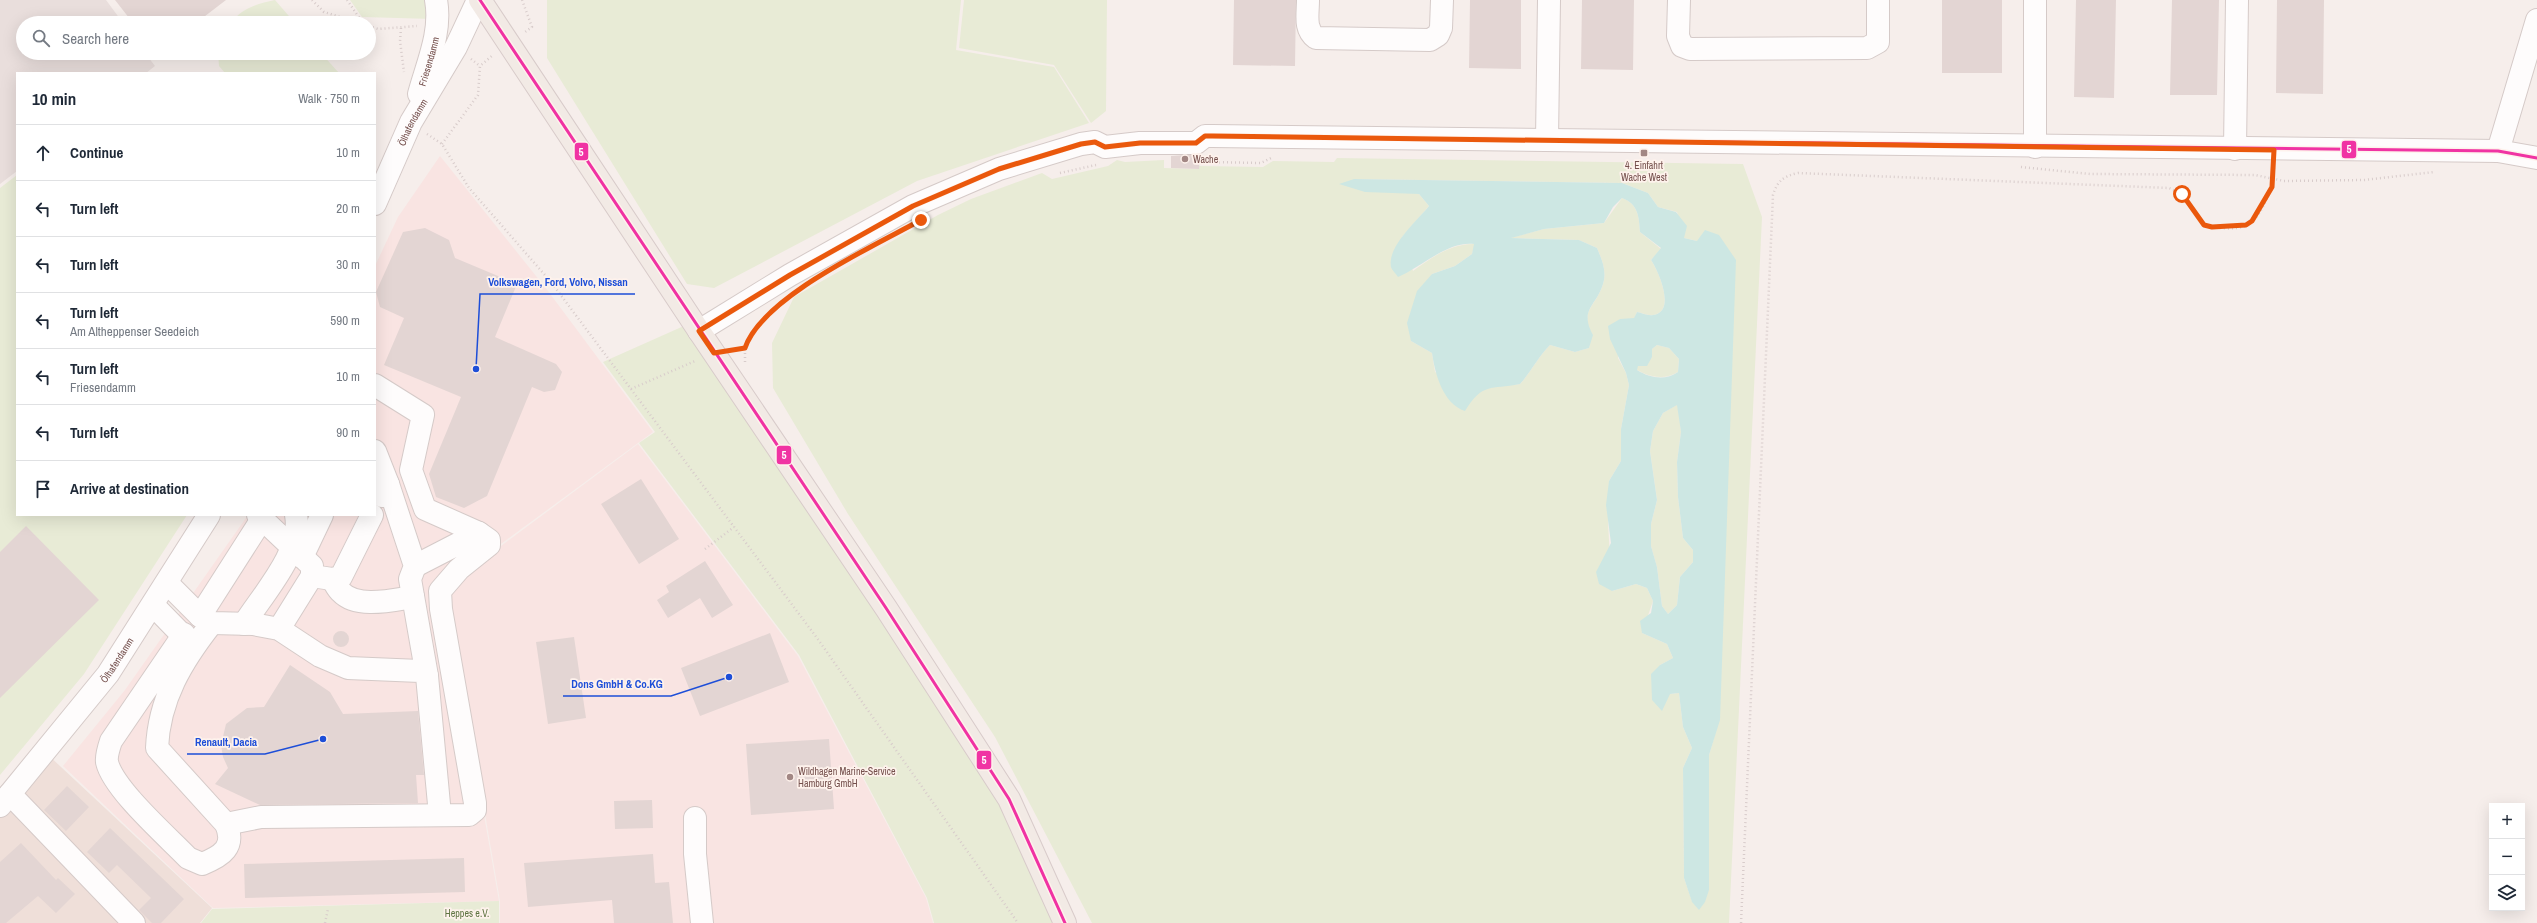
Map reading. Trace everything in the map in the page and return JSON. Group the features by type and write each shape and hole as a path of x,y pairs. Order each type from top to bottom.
{"main road":[{"path":"479,0 699,331 886,608 1009,799 1065,923"}],"street":[{"name":"Friesendamm","path":"411,122 437,30 439,17 436,0"},
{"name":"Ölhafendamm","path":"376,202 411,122 456,47 479,0"},
{"path":"1308,0 1307,26 1309,33 1316,38 1430,40 1438,35 1441,28 1442,0"},
{"path":"1547,139 1549,0"},
{"path":"1679,0 1678,36 1682,46 1690,49 1867,48 1878,42 1878,0"},
{"path":"2035,0 2035,147"},
{"path":"2235,149 2237,0"},
{"path":"2498,151 2537,20"},
{"path":"699,331 797,271 936,195 1037,156 1095,142 1105,147 1144,143 1196,143 1205,136 1547,139 2035,147 2498,151 2537,158"},
{"path":"226,824 260,817 440,816 469,815 474,810 475,803 441,609 440,592 459,569 489,545 487,537 425,509 411,470 423,415 376,386"},
{"path":"376,454 388,484 415,566 410,579 427,676 440,816"},
{"path":"376,508 388,484"},
{"name":"Ölhafendamm","path":"134,923 5,800 108,674 167,583 207,516"},
{"path":"296,516 298,528 298,552"},
{"path":"244,624 298,552 321,516"},
{"path":"279,629 322,578 341,577 372,516"},
{"path":"188,640 162,707 157,748 226,824 230,834 227,850 216,859 202,864 188,858 127,794 111,774 107,760 111,741 188,640 206,620 260,517 298,552 322,578 341,593 356,601 381,601 413,597"},
{"path":"415,566 479,533"},
{"path":"167,583 206,620 279,629 320,656 348,668 420,671 427,676"},
{"path":"153,605 188,640"},
{"path":"695,818 695,854 702,923"}],"path":[{"path":"312,0 324,12 337,16"},
{"path":"347,0 358,16"},
{"path":"480,66 478,95 442,144 469,188 551,282 817,638 1018,923"},
{"path":"1741,923 1773,195 1775,186 1789,175 1798,173 2169,188 2182,194 2204,225 2238,227 2246,225 2252,221 2270,194 2274,179 2274,150"},
{"path":"1055,174 1098,165"},
{"path":"631,389 714,353 745,348 753,331 778,306"},
{"path":"705,549 734,527"},
{"path":"325,923 328,909"}],"shaded area":[{"path":"0,0 106,0 118,16 16,16 16,60 150,60 155,66 147,72 16,72 16,172 0,184"},
{"path":"440,156 548,291 653,432 444,586 499,901 213,908 63,766 125,690 247,516 376,516 376,264 398,217"},
{"path":"638,444 798,656 926,898 933,923 500,923 500,901 446,587"},
{"path":"46,753 212,908 200,923 0,923 0,805"}],"green space":[{"path":"275,0 289,16 238,16 250,7"},
{"path":"350,0 428,0 433,19 376,17 376,16 361,16"},
{"path":"547,0 961,0 956,50 1054,67 1089,123 917,181 714,288 687,284 547,58"},
{"path":"964,0 1107,0 1106,111 1091,123 1054,65 959,48"},
{"path":"219,60 327,60 338,72 224,72 219,66"},
{"path":"1337,158 1743,164 1762,217 1729,923 1092,923 995,737 848,514 773,388 772,343 794,297 938,215 971,199 1042,173 1052,179 1108,166 1117,160 1125,162 1164,160 1164,168 1199,169 1199,166 1263,167 1273,161 1334,162","holes":["1354,179 1622,183 1648,193 1658,207 1677,212 1684,238 1697,241 1714,738 1709,755 1709,890 1692,901 1684,878 1683,768 1692,748 1683,727 1679,693 1670,694 1660,665 1673,658 1667,644 1642,633 1653,601 1647,588 1636,584 1612,591 1608,523 1609,481 1621,461 1621,429 1629,385 1626,373 1618,358 1620,319 1634,319 1637,312 1653,315 1660,312 1664,307 1664,290 1658,272 1651,260 1661,249 1640,232 1637,211 1631,204 1622,198 1604,223 1544,229 1509,238 1579,240 1597,248 1602,261 1604,279 1600,292 1588,314 1588,327 1592,335 1589,348 1575,352 1550,345 1520,384 1485,388 1474,396 1435,372 1432,353 1411,341 1432,274 1455,266 1472,254 1475,244 1466,244 1442,252 1413,271 1402,237 1429,206 1419,194"]},
{"path":"16,176 16,516 186,516 84,674 0,775 0,188"},
{"path":"686,325 1002,801 1057,923 934,923 927,898 799,655 639,443 655,432 603,362"},
{"path":"1657,345 1669,348 1679,359 1678,372 1673,375 1658,377 1647,375 1637,370 1637,366 1652,357 1652,349"},
{"path":"1678,404 1681,432 1677,462 1678,497 1683,538 1693,550 1693,562 1680,577 1677,605 1668,614 1662,606 1657,567 1651,546 1651,524 1657,500 1650,451 1653,431 1663,413"},
{"name":"Heppes e.V.","path":"499,901 499,923 201,923 212,909"}],"water":[{"path":"1354,179 1622,183 1648,193 1658,207 1676,212 1687,226 1684,238 1697,241 1705,230 1719,235 1736,260 1720,720 1709,755 1709,890 1705,902 1699,910 1692,902 1684,878 1683,768 1692,748 1683,727 1679,693 1670,694 1662,711 1652,700 1651,674 1660,665 1673,658 1667,644 1642,633 1640,621 1651,613 1653,601 1647,588 1636,584 1612,591 1599,584 1596,572 1611,543 1606,505 1609,481 1621,461 1621,429 1629,385 1626,373 1610,339 1608,326 1620,319 1634,318 1637,312 1653,315 1660,312 1664,307 1664,290 1658,272 1651,260 1661,248 1640,232 1637,211 1631,204 1622,198 1613,207 1604,223 1544,229 1511,238 1579,240 1597,248 1602,261 1604,279 1600,292 1588,314 1589,326 1593,335 1589,348 1575,352 1550,345 1520,384 1482,391 1471,402 1465,411 1451,402 1446,395 1441,387 1435,370 1432,353 1411,341 1407,323 1417,291 1432,274 1455,266 1472,254 1474,244 1454,246 1444,250 1398,277 1391,267 1391,259 1394,251 1404,234 1429,206 1419,194 1365,192 1339,184","holes":["1657,345 1669,348 1679,359 1678,372 1668,377 1652,377 1637,370 1638,366 1647,366 1652,357 1652,349","1677,405 1681,432 1677,462 1678,497 1683,538 1693,550 1693,562 1680,577 1677,605 1668,614 1662,606 1657,567 1651,546 1651,524 1657,500 1650,451 1653,431 1663,413"]}],"building":[{"path":"115,0 226,0 205,16 128,16"},
{"path":"1234,0 1296,0 1295,66 1233,65"},
{"path":"1470,0 1521,0 1521,69 1469,68"},
{"path":"1582,0 1634,0 1633,70 1581,69"},
{"path":"1942,0 2002,0 2002,73 1942,73"},
{"path":"2076,0 2116,0 2114,98 2074,97"},
{"path":"2172,0 2219,0 2217,95 2170,95"},
{"path":"2277,0 2324,0 2323,94 2276,93"},
{"name":"Wache","path":"1200,154 1199,169 1171,168 1171,156"},
{"path":"425,228 449,240 455,258 517,284 495,337 556,364 562,372 555,390 544,392 532,387 487,496 464,508 436,497 429,474 461,397 384,365 404,318 380,307 376,292 403,232"},
{"path":"641,479 679,539 639,564 601,504"},
{"path":"26,526 99,600 0,698 0,552"},
{"path":"705,561 733,605 712,618 700,598 668,618 657,600 669,592 666,586"},
{"path":"341,631 347,633 349,639 347,645 341,647 335,645 333,639 335,633"},
{"path":"770,633 789,682 700,716 681,668"},
{"path":"574,637 586,718 548,724 536,642"},
{"path":"290,665 330,692 343,714 418,711 424,775 416,775 418,803 260,805 215,784 228,768 223,757 221,745 226,724 247,708 264,707"},
{"name":"Wildhagen Marine-Service Hamburg GmbH","path":"829,739 834,809 751,815 746,744"},
{"path":"67,786 89,807 66,831 44,810"},
{"path":"652,800 653,828 615,829 614,801"},
{"path":"110,828 184,899 161,923 152,923 139,910 151,898 117,865 109,873 87,852"},
{"path":"21,843 56,880 58,878 75,894 56,913 38,896 6,923 0,923 0,862"},
{"path":"653,854 655,883 669,882 673,923 614,923 612,900 528,907 524,863"},
{"path":"464,858 465,892 245,898 244,864"}],"transit line":[{"name":"5","path":"480,0 886,608 1009,799 1065,923"},
{"name":"5","path":"699,331 790,275 913,206 999,169 1081,144 1095,142 1105,147 1140,143 1196,143 1205,136 1212,136 2498,151 2537,158"}],"place":[{"name":"4. Einfahrt Wache West","path":"1644,153"},
{"name":"Wache","path":"1185,159"},
{"name":"Volkswagen, Ford, Volvo, Nissan","path":"476,369"},
{"name":"Dons GmbH & Co.KG","path":"729,677"},
{"name":"Renault, Dacia","path":"323,739"},
{"name":"Wildhagen Marine-Service Hamburg GmbH","path":"790,777"}],"route":[{"path":"921,220 796,290 753,331 745,348 714,353 699,331 790,275 913,206 936,195 964,182 1037,156 1067,147 1095,142 1105,147 1156,142 1196,143 1205,136 1212,136 1547,139 2274,150 2274,179 2270,194 2252,221 2246,225 2238,227 2212,227 2204,225 2198,219 2182,194"}]}
